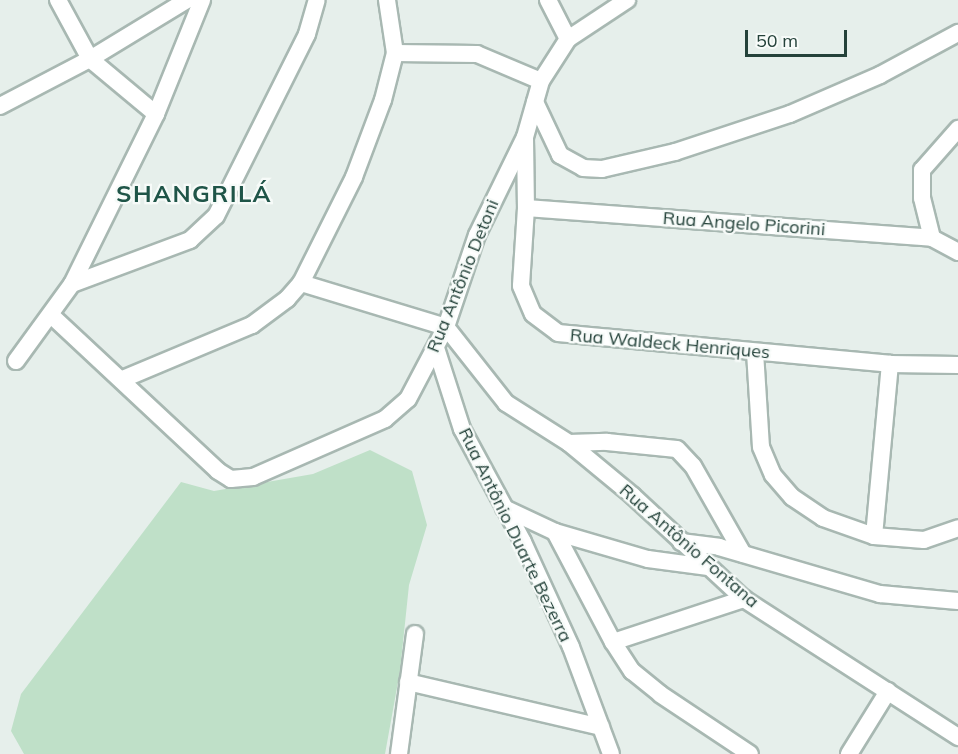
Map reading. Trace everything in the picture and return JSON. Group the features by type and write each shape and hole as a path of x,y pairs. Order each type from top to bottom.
{"street":[{"path":"58,0 90,59 156,114"},
{"path":"0,106 90,59 187,0"},
{"path":"16,361 52,316 72,284 156,114 202,0"},
{"path":"72,284 190,240 216,216 307,34 317,0"},
{"path":"52,316 123,379 252,325 287,299 301,283 354,177 383,100 395,53 387,0"},
{"path":"548,0 568,39"},
{"path":"525,137 542,81 568,39 627,0"},
{"path":"535,102 560,155 583,168 602,169 675,152 790,114 880,75 957,31"},
{"path":"395,53 477,54 542,81"},
{"path":"932,238 922,198 922,170 958,129"},
{"name":"Rua Waldeck Henriques","path":"525,137 526,208 521,286 526,302 544,326 571,336 890,364 958,365"},
{"name":"Rua Antônio Detoni","path":"123,379 218,471 231,478 253,477 385,419 408,399 436,348 446,327 477,235 525,137"},
{"name":"Rua Angelo Picorini","path":"526,208 932,238 958,252"},
{"path":"301,283 446,327"},
{"name":"Rua Antônio Fontana","path":"446,327 507,404 569,444 633,495 744,599 958,736"},
{"name":"Rua Antônio Duarte Bezerra","path":"436,348 462,429 504,508 571,647 611,754"},
{"path":"755,352 761,447 772,475 792,497 823,518 874,536 924,540 958,528"},
{"path":"874,536 890,364"},
{"path":"569,444 608,442 677,449 693,466 743,554"},
{"path":"504,508 555,532 648,559 708,567"},
{"path":"555,532 613,642 632,671 660,694 750,754"},
{"path":"681,542 743,554 880,594 958,601"},
{"path":"613,642 744,599"},
{"path":"399,754 415,634"},
{"path":"408,682 601,727"},
{"path":"849,754 888,691"}],"green space":[{"path":"370,450 412,471 427,525 409,585 400,671 385,754 24,754 11,731 21,694 181,482 214,491 313,474"}],"district":[{"name":"SHANGRILÁ","path":"194,194"}]}
